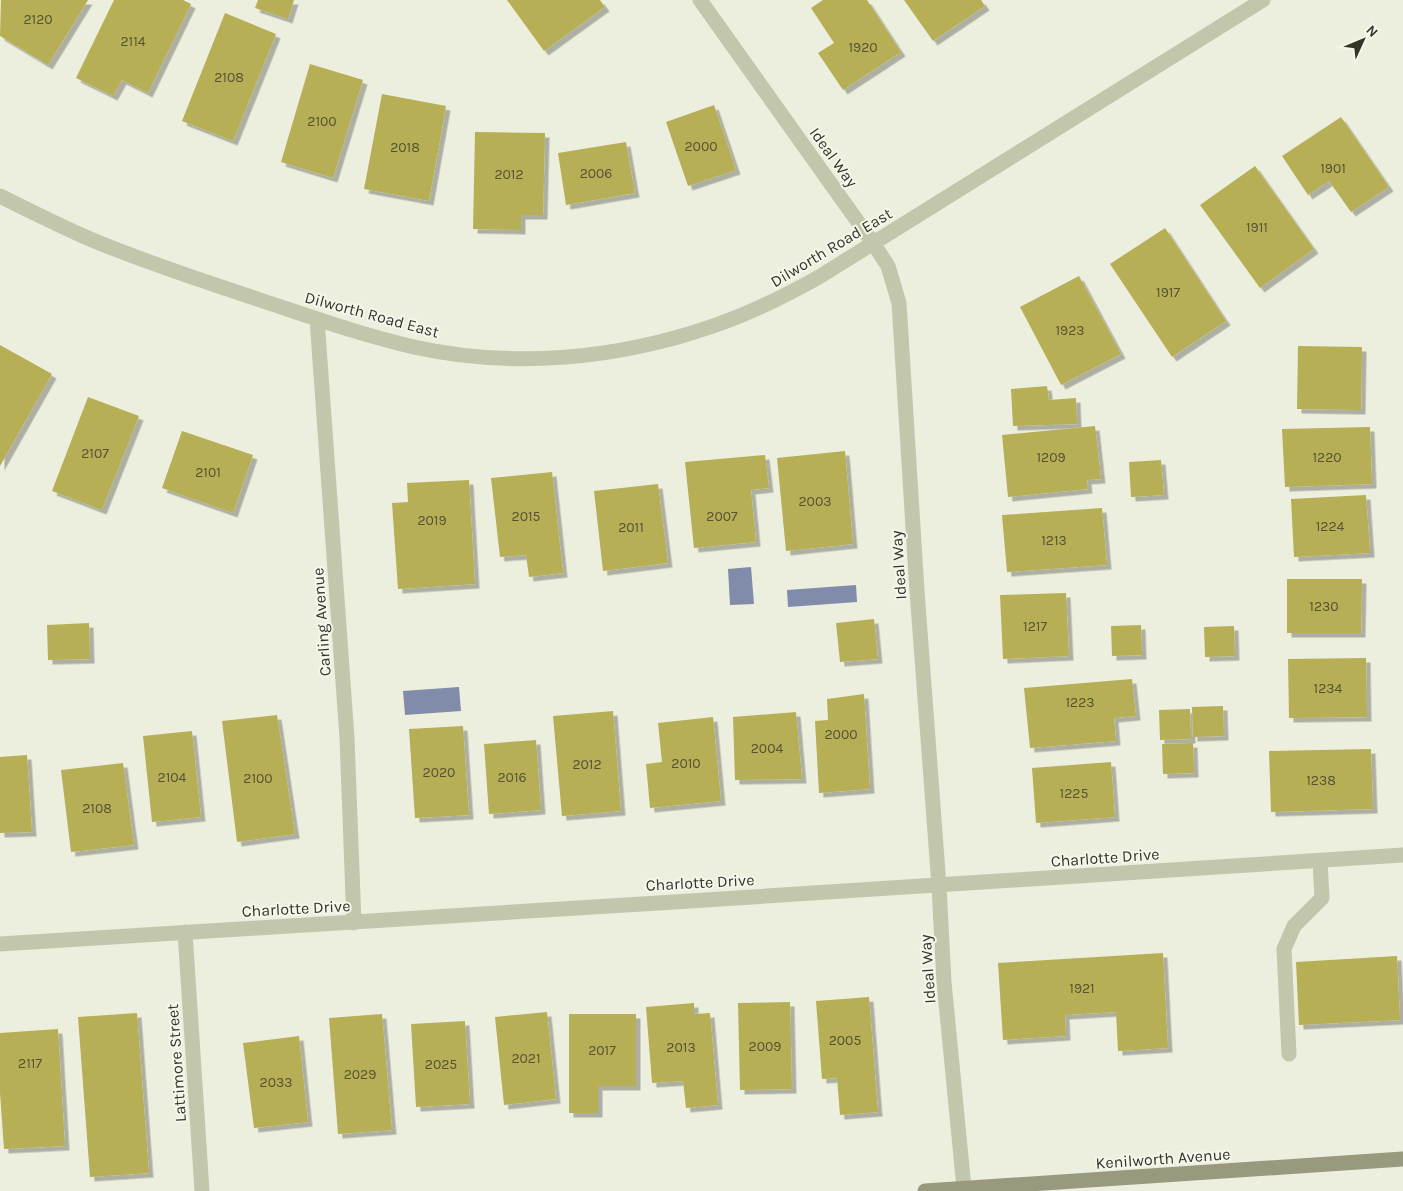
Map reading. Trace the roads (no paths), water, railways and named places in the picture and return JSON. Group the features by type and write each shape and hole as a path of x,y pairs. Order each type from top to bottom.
{"main road":[{"name":"Kenilworth Avenue","path":"925,1191 1403,1159"}],"street":[{"name":"Ideal Way","path":"700,0 873,243 888,266 899,303 944,982 964,1188"},
{"name":"Dilworth Road East","path":"0,196 91,239 173,271 316,319 416,347 475,357 519,360 591,355 638,347 713,326 785,296 819,278 1263,0"},
{"name":"Carling Avenue","path":"316,319 347,738 354,922"},
{"name":"Charlotte Drive","path":"0,944 558,908 939,886 1403,855"},
{"path":"1289,1054 1284,949 1294,926 1322,898 1320,861"},
{"name":"Lattimore Street","path":"184,932 202,1191"}],"water":[{"path":"751,567 754,604 730,605 728,569"},
{"path":"856,585 857,602 788,607 787,590"},
{"path":"459,687 461,711 405,715 403,691"}]}
